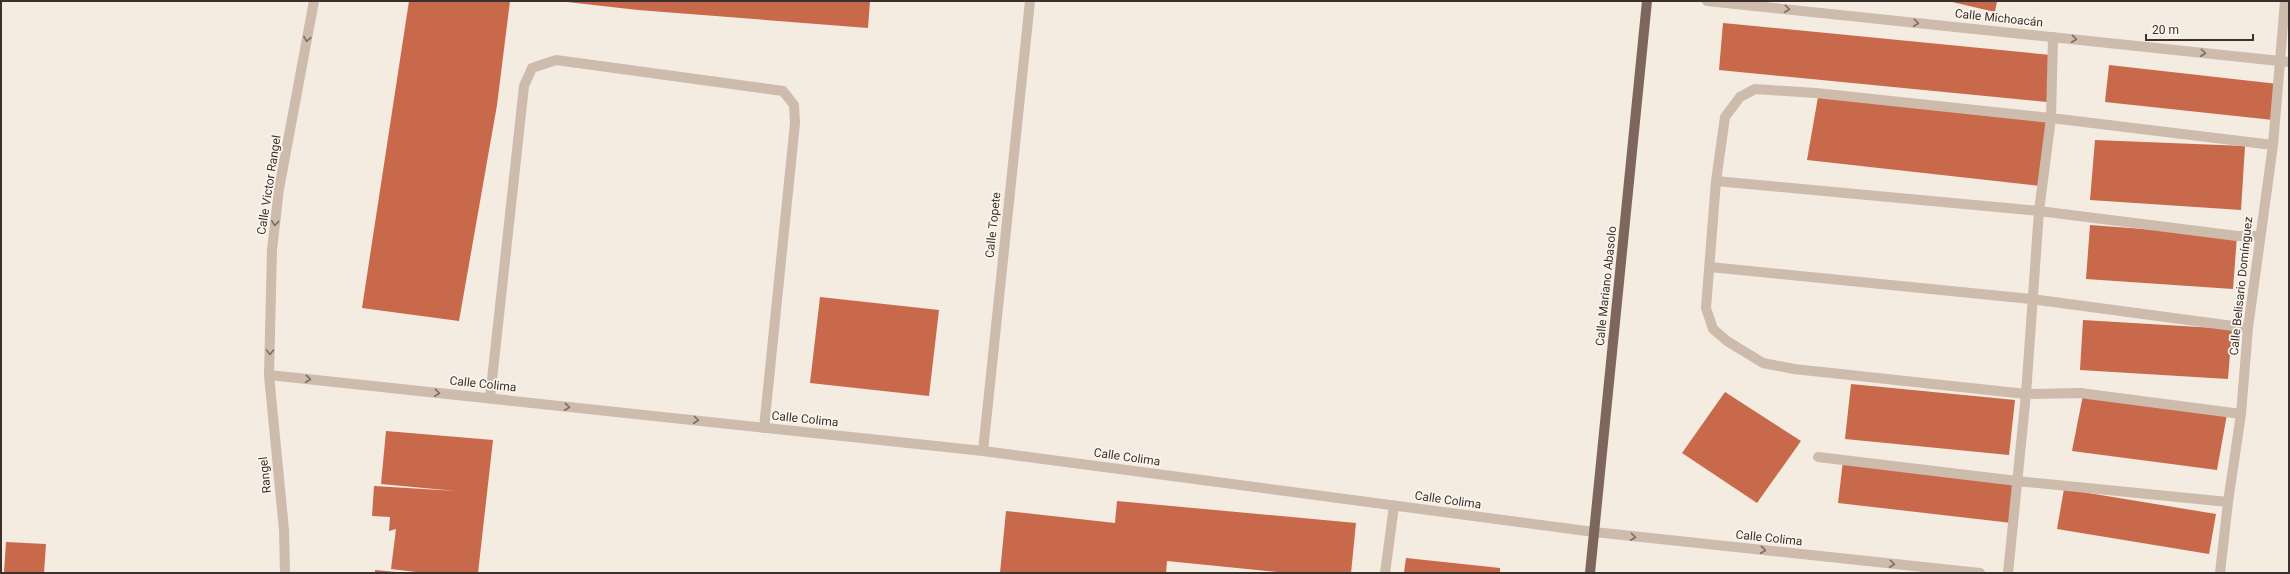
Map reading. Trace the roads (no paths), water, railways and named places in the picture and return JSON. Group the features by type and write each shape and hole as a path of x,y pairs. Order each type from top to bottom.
{"main road":[{"name":"Calle Mariano Abasolo","path":"1590,573 1647,1"}],"street":[{"name":"Calle Victor Rangel","path":"269,375 272,250 279,189 314,1"},
{"name":"Calle Topete","path":"983,451 1030,1"},
{"name":"Calle Michoacán","path":"1707,1 2285,61"},
{"name":"Calle Belisario Domínguez","path":"2220,573 2228,502 2242,414 2248,328 2259,236 2285,61 2285,1"},
{"path":"2008,573 2026,394 2031,299 2039,211 2050,118 2053,37"},
{"path":"490,398 524,86 532,68 556,60 783,91 794,105 795,123 764,428"},
{"path":"2242,414 2080,393 2026,394 1794,369 1763,363 1727,341 1713,328 1706,308 1716,181 1725,117 1740,97 1755,89 1816,93 2050,118 2273,145"},
{"path":"1716,181 2039,211 2237,236 2259,236"},
{"path":"1710,267 2031,299 2248,328"},
{"name":"Calle Colima","path":"269,375 983,451 1594,532 1980,573"},
{"name":"Rangel","path":"269,375 284,530 285,573"},
{"path":"1818,457 2017,481 2228,502"},
{"path":"1385,573 1394,506"}]}
